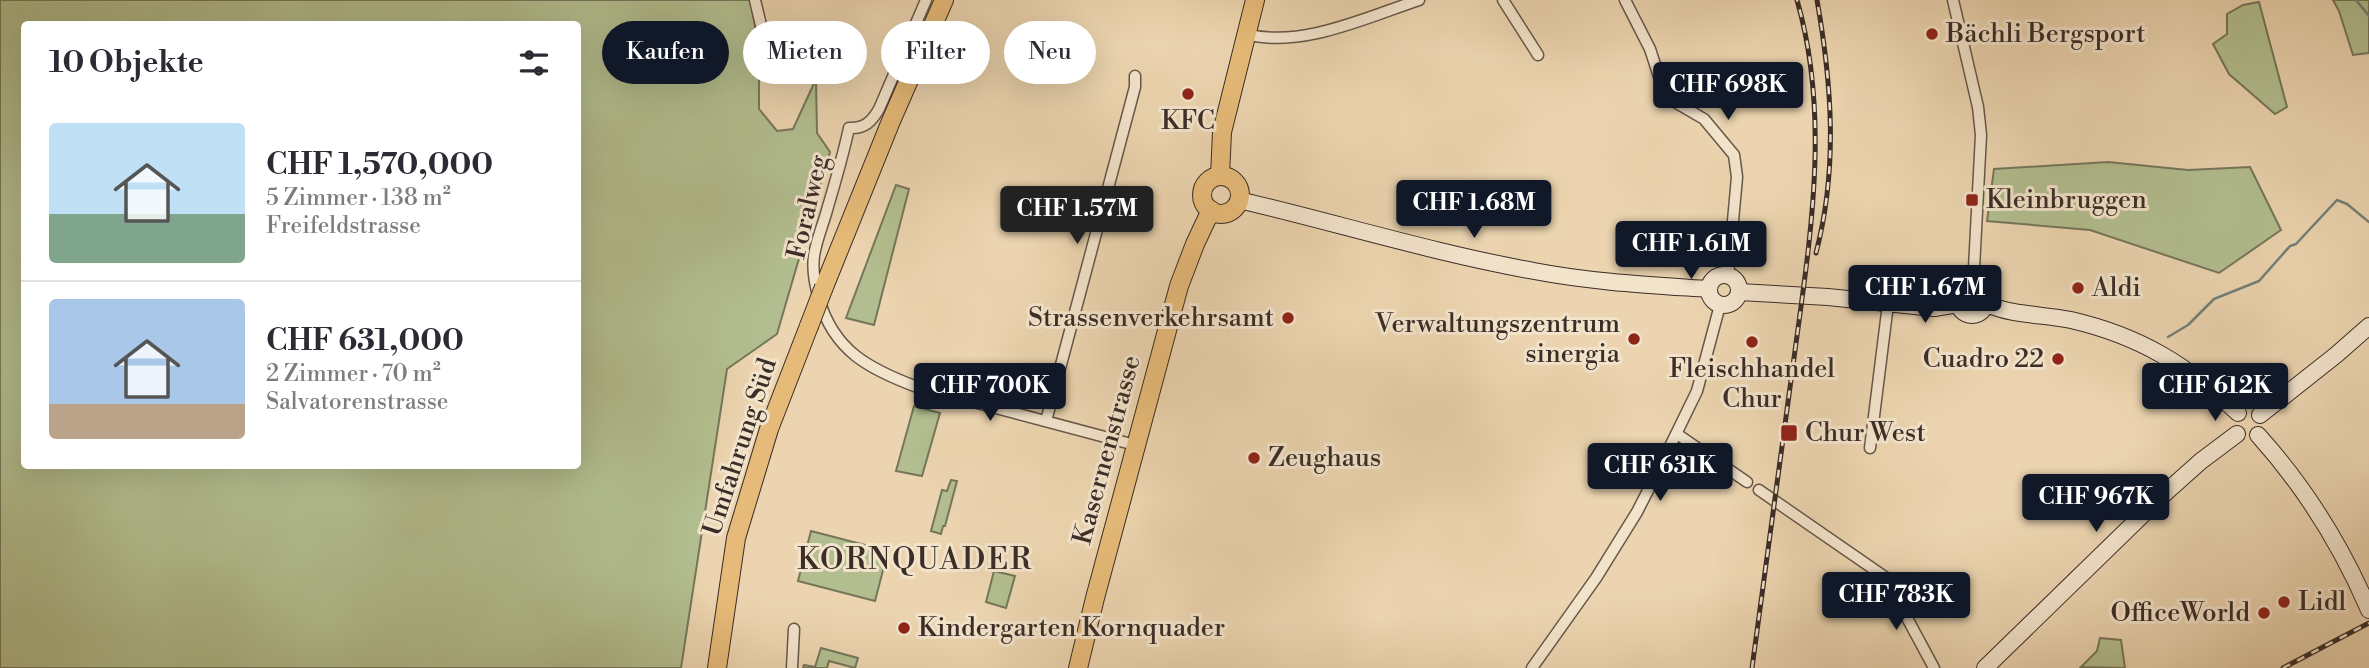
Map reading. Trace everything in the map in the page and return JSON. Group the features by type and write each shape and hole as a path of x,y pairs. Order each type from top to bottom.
{"main road":[{"name":"Umfahrung Süd","path":"717,668 736,538 766,440 891,121 944,0"},
{"path":"1220,176 1222,132 1255,0"},
{"path":"1220,176 1234,181 1239,190 1239,200 1237,205 1222,214 1206,206 1202,193 1208,181 1220,176"},
{"path":"1239,200 1524,270 1573,278 1708,289"},
{"name":"Kasernenstrasse","path":"1078,668 1179,286 1211,210"},
{"path":"1717,276 1728,276 1736,282 1739,292 1732,303 1720,305 1711,299 1708,289 1717,276"},
{"path":"1973,287 1984,292 1987,304 1982,312 1970,316 1962,312 1958,304 1962,292 1973,287"},
{"path":"1739,292 1828,297 1934,308 1958,304"},
{"path":"1987,304 2005,312 2072,321 2131,338 2188,370 2238,413"},
{"path":"2260,415 2369,326"},
{"path":"2247,409 2260,415 2263,423 2258,435 2250,439 2237,434 2233,424 2238,413 2247,409"},
{"path":"1985,668 2164,494 2237,434"},
{"path":"2258,435 2320,517 2369,610"}],"street":[{"path":"755,0 760,21"},
{"name":"Foralweg","path":"926,0 879,109 868,124 849,128 814,257 815,284 824,314 844,347 860,360 890,377 917,387 1135,446"},
{"path":"1246,34 1263,38 1299,37 1419,0"},
{"path":"1503,0 1538,55"},
{"path":"1625,0 1650,49 1660,84 1666,94 1704,119 1734,155 1737,177 1728,276"},
{"path":"1953,0 1978,107 1981,135 1973,287"},
{"path":"1046,421 1135,87 1135,76"},
{"path":"1870,448 1888,304"},
{"path":"1532,668 1617,546 1678,434 1702,379 1720,305"},
{"path":"1678,434 1747,482"},
{"path":"1759,490 1885,577 1934,668"},
{"path":"792,668 794,629"}],"green space":[{"path":"0,0 761,0 752,8 754,21 743,21 743,84 759,84 759,109 777,131 793,129 814,84 816,84 817,133 830,152 777,334 727,369 681,668 0,668"},
{"path":"2333,0 2369,0 2369,53 2353,55"},
{"path":"2259,2 2287,107 2275,114 2229,74 2213,44 2227,34 2227,14 2243,5"},
{"path":"2108,162 2188,170 2250,167 2281,230 2219,273 2090,230 1987,221 1994,169"},
{"path":"896,185 909,189 874,325 846,318"},
{"path":"914,406 940,413 922,476 896,471"},
{"path":"951,480 957,481 941,534 931,531 942,490 947,491"},
{"path":"811,531 888,551 875,601 798,581"},
{"path":"994,571 1015,576 1006,608 986,602"},
{"path":"2100,638 2121,640 2125,668 2081,667 2097,651"},
{"path":"821,648 858,658 855,668 829,661 827,668 803,668 804,665 815,667"}],"waterway":[{"path":"2356,0 2369,16"},
{"path":"2168,337 2188,325 2214,299 2259,281 2337,200 2347,204 2369,222"}],"railway":[{"path":"1752,668 1811,224 1815,134 1813,89 1797,0"},
{"path":"1816,253 1828,190 1830,158 1829,95 1817,0"},
{"path":"2283,668 2369,623"}],"place":[{"name":"Bächli Bergsport","path":"1932,34"},
{"name":"KFC","path":"1188,94"},
{"name":"Kleinbruggen","path":"1972,200"},
{"name":"Aldi","path":"2078,288"},
{"name":"Strassenverkehrsamt","path":"1288,318"},
{"name":"Verwaltungszentrum sinergia","path":"1634,339"},
{"name":"Fleischhandel Chur","path":"1752,342"},
{"name":"Cuadro 22","path":"2058,359"},
{"name":"Chur West","path":"1789,433"},
{"name":"Zeughaus","path":"1254,458"},
{"name":"Lidl","path":"2284,602"},
{"name":"OfficeWorld","path":"2264,613"},
{"name":"Kindergarten Kornquader","path":"904,628"}],"district":[{"name":"KORNQUADER","path":"915,560"}]}
